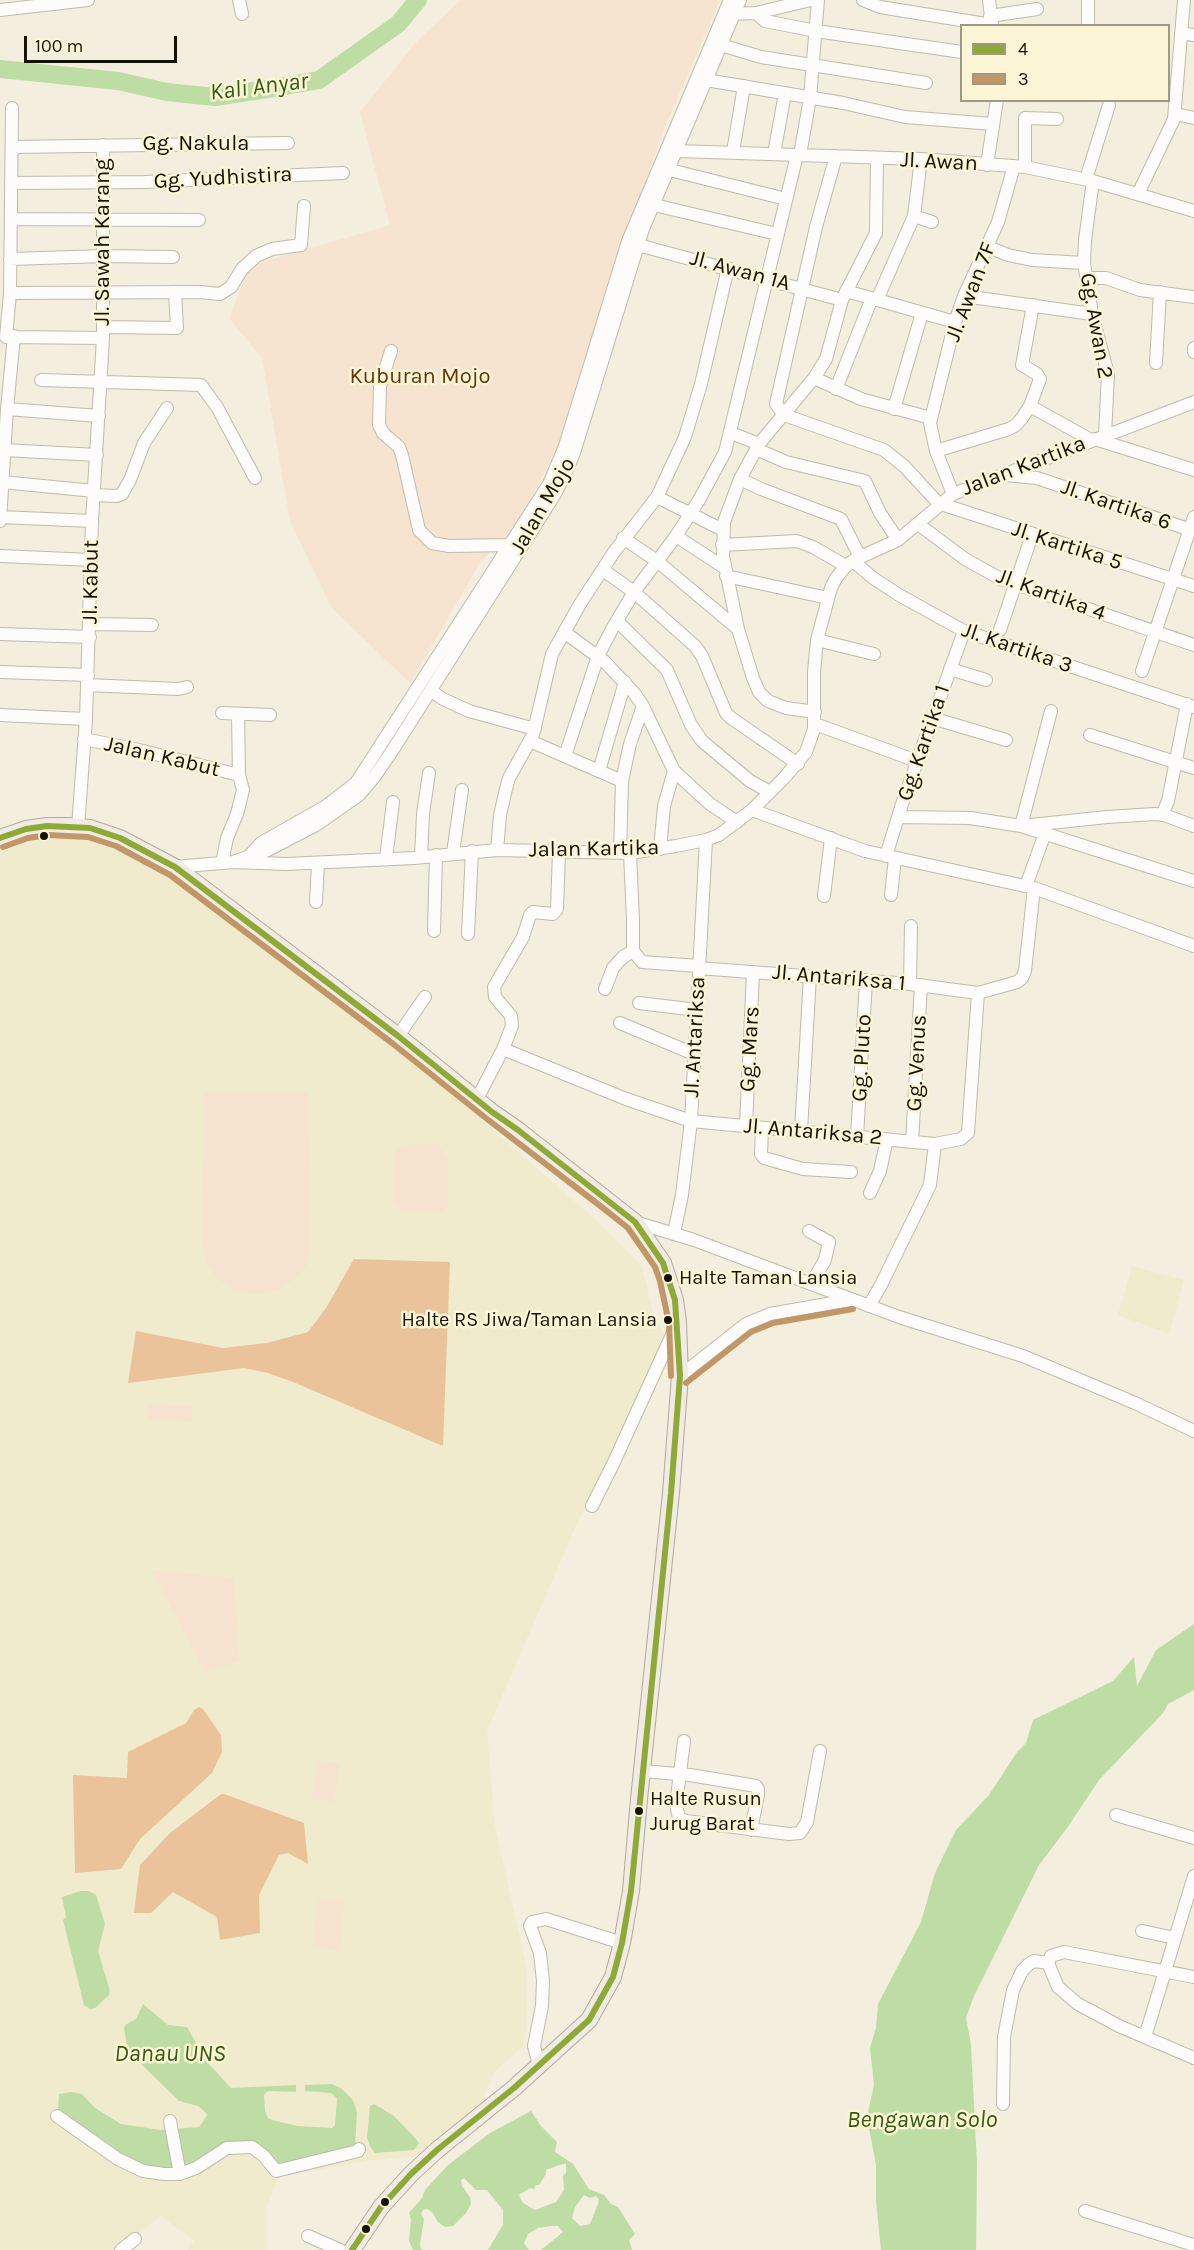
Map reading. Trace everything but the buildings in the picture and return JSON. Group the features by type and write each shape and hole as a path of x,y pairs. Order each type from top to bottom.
{"main road":[{"path":"0,838 26,829 57,826 78,827 101,831 120,838 175,867 398,1036 635,1222 666,1270 675,1299 680,1376 668,1533 631,1892 613,1977 589,2020 514,2088 411,2174 381,2207 352,2250"}],"street":[{"path":"0,10 88,0"},
{"path":"239,0 242,14"},
{"path":"250,855 261,843 326,806 356,783 472,613 510,545 549,483 562,454 628,242 673,149 730,14 730,0"},
{"name":"Jalan Mojo","path":"175,867 227,862 268,850 344,808 375,776 430,691 472,613 555,494 564,476 574,453 638,245 670,170 673,149 721,45 730,14 740,0"},
{"path":"730,14 756,14 811,0"},
{"path":"565,756 598,656 634,592 691,514 717,470 731,433 810,98 818,0"},
{"path":"863,0 880,7 991,22 1037,9"},
{"path":"989,0 991,22"},
{"path":"1088,0 1088,24"},
{"path":"1138,194 1170,130 1175,114 1174,48 1188,34 1184,0"},
{"path":"756,14 765,21 816,31 960,52"},
{"path":"721,45 761,57 926,83"},
{"path":"706,80 865,107 905,117 993,124"},
{"path":"733,152 744,86"},
{"path":"774,154 785,93"},
{"path":"987,165 997,102"},
{"name":"Gg. Awan 2","path":"1097,438 1108,374 1092,314 1084,263 1089,180 1109,105"},
{"path":"0,521 4,450 3,424 7,409 5,380 10,293 12,108"},
{"path":"1175,114 1194,118"},
{"name":"Jl. Awan 7F","path":"931,418 955,322 964,296 988,247 1019,166 1025,118 1057,119"},
{"name":"Gg. Nakula","path":"12,147 288,143"},
{"name":"Jl. Sawah Karang","path":"103,145 103,333"},
{"name":"Jl. Awan","path":"673,149 921,159 1019,166 1089,180 1194,211"},
{"path":"836,156 801,287 776,401 784,415 885,450 905,467 940,505"},
{"path":"877,158 876,233 844,295 826,358 814,378 757,447 740,479 723,530 722,545 725,572 738,629 759,692 774,704 795,710 917,761"},
{"path":"836,389 874,299 914,216 921,159"},
{"path":"670,170 786,199"},
{"name":"Gg. Yudhistira","path":"11,183 343,173"},
{"path":"654,205 777,234"},
{"path":"10,293 199,291 210,294 225,292 255,256 272,249 301,245 304,206"},
{"path":"914,216 932,222"},
{"path":"11,219 199,220"},
{"name":"Jl. Awan 1A","path":"638,245 801,287 874,299 955,322"},
{"path":"988,247 1008,255 1032,260 1084,263"},
{"path":"10,259 104,256 173,257"},
{"path":"497,850 500,815 509,778 532,735 552,654 623,538 657,497 685,437 728,268"},
{"path":"1087,278 1106,278 1140,290 1194,297"},
{"path":"7,337 177,328 175,292"},
{"path":"1156,363 1160,292"},
{"path":"964,296 1092,314"},
{"path":"936,451 1009,429 1016,425 1030,406 1040,379 1037,374 1022,365 1033,305"},
{"path":"894,409 922,313"},
{"name":"Jl. Kabut","path":"78,827 88,680 92,520 103,333"},
{"path":"391,351 380,386 378,425 383,433 399,447 420,530 432,543 449,546 510,545"},
{"path":"814,378 836,389 894,409 931,418 930,428 936,451 953,494"},
{"path":"41,380 201,385 217,407 255,478"},
{"name":"Jalan Kartika","path":"227,862 287,864 420,857 497,850 625,853 660,849 706,840 719,835 752,810 798,764 812,740 815,718 814,672 817,639 836,578 853,561 898,540 953,494 1194,402"},
{"path":"1030,406 1097,438 1194,470"},
{"path":"2,483 117,496 122,494 130,480 144,443 167,408"},
{"path":"7,409 99,416"},
{"path":"731,433 786,462 865,481 880,513 898,540"},
{"path":"4,450 97,455"},
{"name":"Jl. Kartika 6","path":"1002,474 1037,478 1192,530"},
{"path":"740,479 841,519 853,561"},
{"path":"657,497 723,530"},
{"name":"Jl. Kartika 5","path":"940,505 1194,586"},
{"path":"0,509 92,520"},
{"path":"1142,671 1172,579 1192,530 1194,517"},
{"name":"Jl. Kartika 4","path":"918,524 965,559 1014,585 1194,645"},
{"path":"1000,630 1032,535"},
{"path":"676,536 725,572 828,598"},
{"path":"623,538 657,561 738,629"},
{"name":"Jl. Kartika 3","path":"722,545 797,541 853,561 899,595 964,631 1190,705"},
{"path":"0,556 91,560"},
{"path":"603,570 634,592 695,646 702,656 723,707 731,718 798,764"},
{"path":"617,621 667,670 691,725 702,741 750,781 770,792"},
{"path":"90,624 152,625"},
{"name":"Gg. Kartika 1","path":"891,895 890,857 898,817 964,631"},
{"path":"564,632 598,656 625,682 644,706 674,771 700,796 737,822"},
{"path":"0,634 90,637"},
{"path":"817,639 874,654"},
{"path":"950,669 986,680"},
{"path":"0,672 178,689 188,687"},
{"path":"599,771 625,682"},
{"path":"430,691 469,711 532,735 565,756 622,781"},
{"path":"1162,814 1168,801 1175,762 1190,705"},
{"path":"605,988 614,968 623,957 633,951 633,920 625,853 622,781 629,750 644,706"},
{"path":"1021,826 1051,711"},
{"path":"222,713 270,715"},
{"path":"227,862 229,832 243,793 243,784 239,775 238,714"},
{"path":"0,715 86,719"},
{"path":"932,718 1006,740"},
{"path":"1090,735 1194,768"},
{"name":"Jalan Kabut","path":"84,739 239,775"},
{"path":"660,849 664,806 674,771"},
{"path":"420,857 429,773"},
{"path":"453,853 462,790"},
{"path":"386,859 393,802"},
{"path":"752,810 854,848 1030,887 1194,946"},
{"path":"1021,826 1162,814 1194,826"},
{"path":"898,817 958,817 1021,826 1194,881"},
{"path":"978,993 1017,982 1025,971 1030,887 1045,833"},
{"path":"824,896 831,838"},
{"name":"Jl. Antariksa","path":"674,1233 682,1195 691,1121 706,840"},
{"path":"468,934 471,851"},
{"path":"477,1099 510,1032 512,1018 495,997 494,987 523,937 530,915 533,912 553,914 557,909 559,852"},
{"path":"434,931 436,855"},
{"path":"316,902 318,862"},
{"name":"Gg. Venus","path":"911,926 915,984 912,1142"},
{"name":"Jl. Antariksa 1","path":"633,951 642,962 915,984 978,993"},
{"name":"Gg. Mars","path":"746,1126 753,972"},
{"path":"801,1131 810,976"},
{"name":"Gg. Pluto","path":"857,1137 866,980"},
{"name":"Jl. Antariksa 2","path":"503,1049 626,1099 691,1121 935,1144 961,1139 968,1133 978,993"},
{"path":"398,1036 425,997"},
{"path":"639,1003 697,1010"},
{"path":"620,1023 694,1054"},
{"path":"762,1128 761,1154 764,1158 803,1169 851,1172"},
{"path":"870,1192 880,1171 887,1139"},
{"path":"869,1306 930,1185 935,1144"},
{"path":"635,1222 674,1233 869,1306 1030,1359 1135,1402 1194,1431"},
{"path":"809,1232 828,1238 829,1245 825,1260 811,1284"},
{"path":"680,1376 746,1324 771,1314 851,1299"},
{"path":"592,1506 678,1322"},
{"path":"684,1741 678,1774 676,1805 679,1818 789,1834 800,1833 804,1829 820,1751"},
{"path":"642,1772 678,1774 756,1786 758,1795 751,1830"},
{"path":"1116,1815 1194,1838"},
{"path":"1145,2037 1194,1876"},
{"path":"539,2065 534,2046 542,2006 543,1981 540,1953 530,1926 532,1922 546,1919 622,1943"},
{"path":"1142,1931 1175,1938"},
{"path":"1194,1977 1064,1952 1051,1956 1048,1963 1058,1987 1067,1996 1089,2010 1194,2058"},
{"path":"1003,2104 1004,2037 1013,1990 1022,1971 1029,1964 1034,1961 1048,1963"},
{"path":"57,2116 118,2159 143,2171 180,2174 196,2168 227,2148 252,2147 264,2156 276,2171 359,2149"},
{"path":"170,2121 180,2174"},
{"path":"1084,2211 1194,2245"},
{"path":"308,2236 340,2250"},
{"path":"121,2250 135,2239"}],"shaded area":[{"path":"73,831 162,865 396,1045 595,1219 642,1266 653,1313 666,1339 645,1387 575,1528 487,1731 495,1825 526,1966 527,2021 524,2046 495,2071 481,2103 414,2157 372,2160 278,2177 266,2209 267,2250 187,2250 195,2242 161,2216 118,2250 0,2250 0,851 18,839"},
{"path":"354,1259 450,1262 443,1446 293,1382 244,1368 128,1383 136,1331 223,1348 267,1343 308,1332 326,1308"},
{"path":"1132,1266 1184,1280 1169,1334 1118,1315"},
{"path":"199,1707 203,1709 221,1735 222,1752 212,1773 140,1839 121,1869 75,1873 73,1775 127,1778 128,1752 186,1723 194,1710"},
{"path":"221,1794 304,1823 308,1864 288,1853 279,1855 259,1895 260,1933 220,1940 217,1917 173,1892 151,1913 134,1913 140,1865 170,1833"}],"green space":[{"name":"Kuburan Mojo","path":"461,0 720,0 659,141 569,423 523,515 513,530 481,561 410,683 331,607 290,521 262,358 229,318 249,266 390,225 360,112 418,40"},
{"path":"204,1093 308,1093 311,1252 307,1265 296,1278 279,1290 262,1294 246,1294 218,1280 206,1263 202,1240"},
{"path":"437,1144 448,1157 448,1206 443,1211 401,1211 394,1203 393,1153 402,1145"},
{"path":"148,1404 193,1406 192,1422 148,1420"},
{"path":"151,1570 234,1578 240,1661 206,1673"},
{"path":"317,1760 340,1763 334,1802 311,1799"},
{"path":"317,1898 344,1901 340,1951 313,1948"}],"water":[{"name":"Bengawan Solo","path":"1194,1624 1194,1690 1168,1704 1163,1713 1099,1780 1039,1865 974,1996 966,2018 971,2045 977,2164 976,2250 881,2250 876,2201 876,2165 867,2117 874,2085 870,2048 876,2028 878,2004 921,1922 935,1873 956,1830 989,1795 1017,1752 1026,1743 1033,1720 1113,1681 1134,1657 1137,1686 1156,1650"},
{"name":"Danau UNS","path":"80,1891 89,1891 96,1895 105,1924 98,1951 110,1991 109,1995 95,2008 90,2009 84,2005 63,1920 66,1917 62,1897"},
{"name":"Danau UNS","path":"143,2004 168,2025 187,2027 206,2061 231,2088 296,2085 296,2092 269,2091 264,2094 265,2111 268,2118 272,2120 297,2126 332,2128 335,2125 337,2098 331,2093 305,2091 305,2085 332,2084 342,2089 353,2100 357,2112 355,2147 278,2165 253,2143 196,2163 165,2170 133,2163 58,2110 59,2094 71,2092 82,2094 95,2108 121,2124 161,2130 199,2127 207,2115 205,2112 198,2106 179,2101 128,2051 125,2025 136,2019"},
{"path":"374,2104 394,2116 416,2139 419,2143 414,2150 375,2153 367,2138 370,2106"},
{"path":"531,2111 541,2126 557,2142 555,2152 573,2164 589,2189 604,2195 611,2204 618,2207 635,2234 629,2240 632,2250 541,2250 563,2232 558,2226 550,2226 538,2228 528,2234 524,2243 529,2250 488,2250 503,2225 503,2210 487,2190 476,2190 464,2178 461,2180 462,2186 470,2197 471,2204 466,2213 453,2226 445,2227 438,2222 432,2212 427,2209 423,2210 420,2244 421,2249 425,2250 413,2250 409,2241 411,2219 409,2213 422,2198 425,2190 448,2165 490,2133","holes":["566,2164 566,2172 563,2176 564,2190 556,2202 535,2210 523,2203 519,2195 539,2185 546,2170","584,2195 590,2198 596,2196 599,2199 590,2224 580,2226 572,2218 575,2207"]}],"waterway":[{"name":"Kali Anyar","path":"0,69 118,81 167,92 215,97 267,89 319,80 398,24 418,0"}],"transit line":[{"name":"4","path":"0,838 26,829 47,826 90,828 120,838 175,867 398,1036 635,1222 663,1263 675,1300 680,1376 671,1493 631,1891 622,1943 613,1977 589,2020 514,2088 411,2174 381,2207 352,2250"},
{"name":"3","path":"3,847 28,838 48,835 88,837 116,846 170,875 392,1043 603,1208 628,1228 655,1267 669,1323 671,1376"},
{"name":"3","path":"686,1383 751,1332 773,1323 853,1309"}],"place":[{"name":"Halte Taman Lansia","path":"668,1278"},
{"name":"Halte RS Jiwa/Taman Lansia","path":"668,1320"},
{"name":"Halte Rusun Jurug Barat","path":"639,1811"}]}
